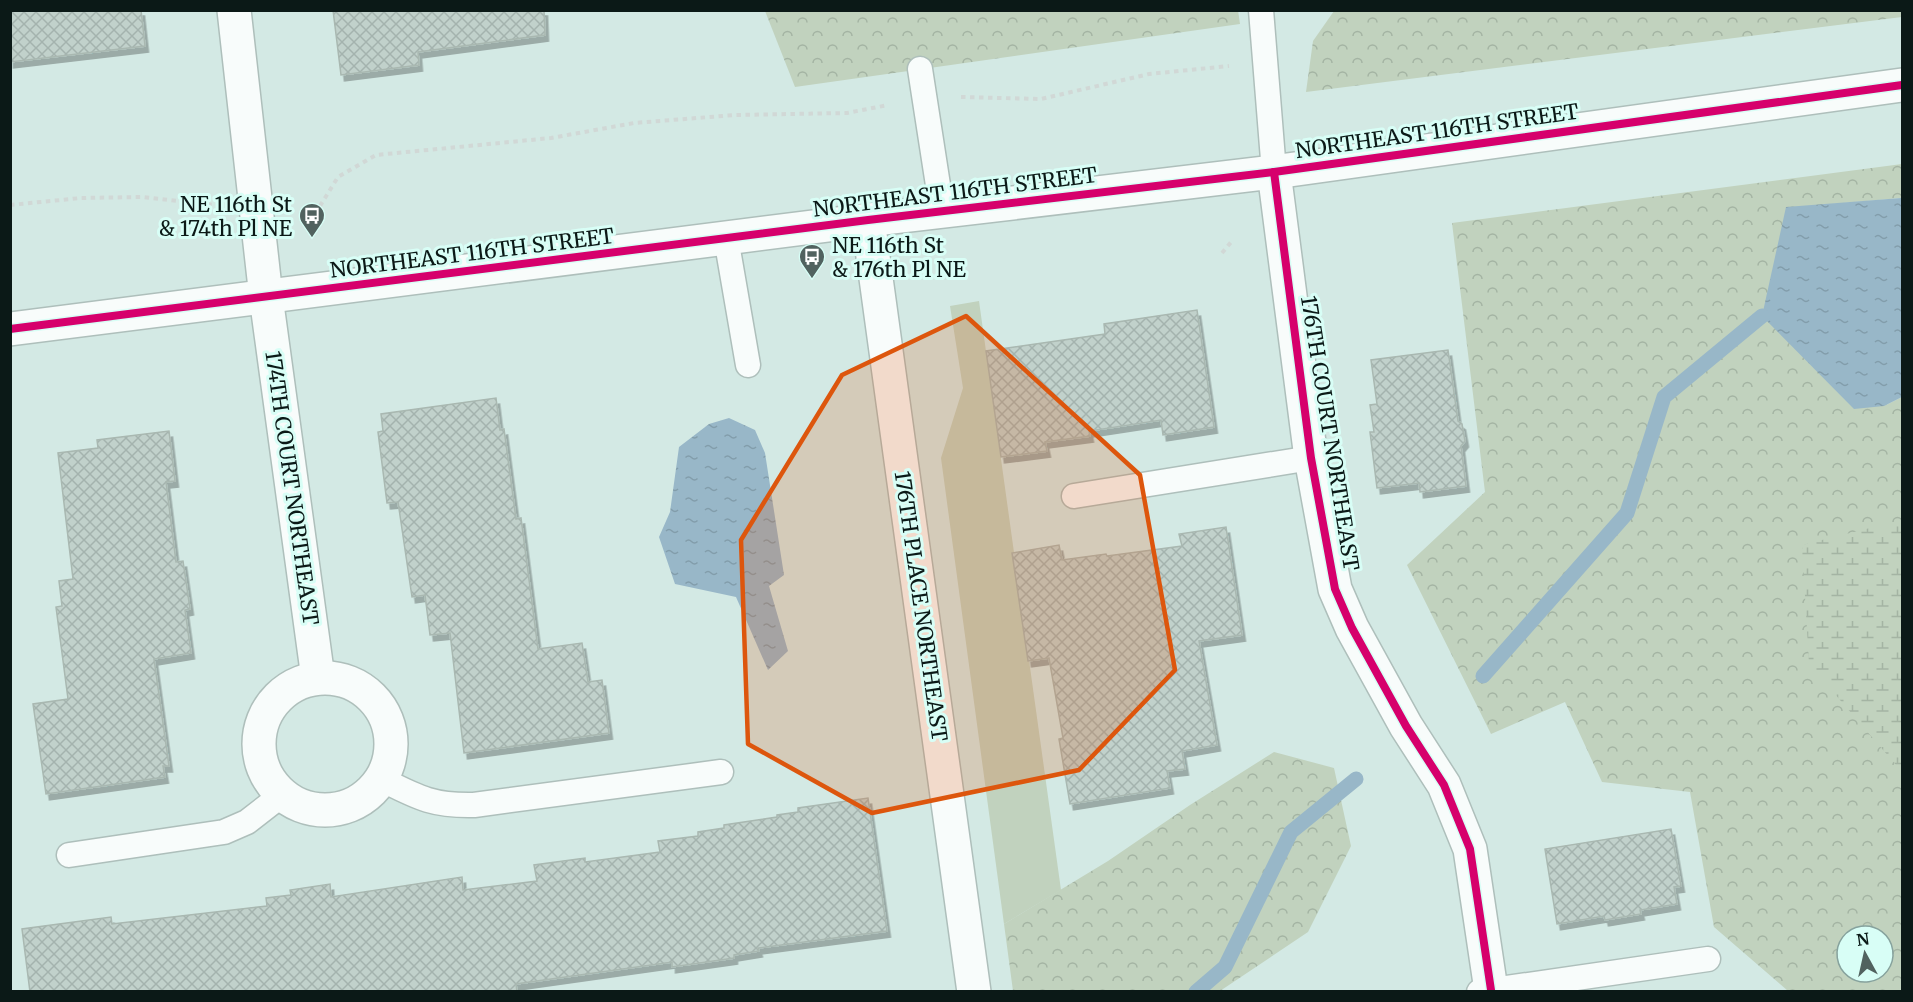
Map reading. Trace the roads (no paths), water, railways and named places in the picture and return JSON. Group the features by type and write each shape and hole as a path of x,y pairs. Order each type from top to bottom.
{"street":[{"name":"174TH COURT NORTHEAST","path":"234,10 266,297 318,678"},
{"name":"NORTHEAST 116TH STREET","path":"10,329 868,220 1274,172 1902,85"},
{"name":"176TH COURT NORTHEAST","path":"1274,172 1311,458 1335,589 1368,658 1406,726 1444,785 1470,849 1485,991"},
{"name":"176TH PLACE NORTHEAST","path":"868,220 974,992"},
{"path":"318,678 338,679 358,686 374,699 386,717 391,736 391,757 381,779 370,793 353,804 333,810 312,809 292,802 276,789 265,771 259,752 260,731 267,711 280,695 298,684 318,678"}],"lane":[{"path":"1261,10 1274,172"},
{"path":"920,69 942,211"},
{"path":"726,238 748,365"},
{"path":"1074,496 1311,458"},
{"path":"381,779 423,800 452,806 721,772"},
{"path":"69,855 224,832 247,822 283,794"},
{"path":"1485,991 1708,959"}],"water":[{"path":"1901,198 1902,397 1884,406 1854,409 1762,316 1786,207"},
{"path":"729,418 755,430 765,453 784,575 769,586 788,651 768,670 736,597 675,584 659,537 670,512 679,447 709,424"}],"waterway":[{"path":"1483,676 1627,513 1664,397 1762,316"},
{"path":"1196,992 1225,967 1291,832 1356,779"}],"place":[{"name":"NE 116th St & 174th Pl NE","path":"312,239"},
{"name":"NE 116th St & 176th Pl NE","path":"812,280"}]}
